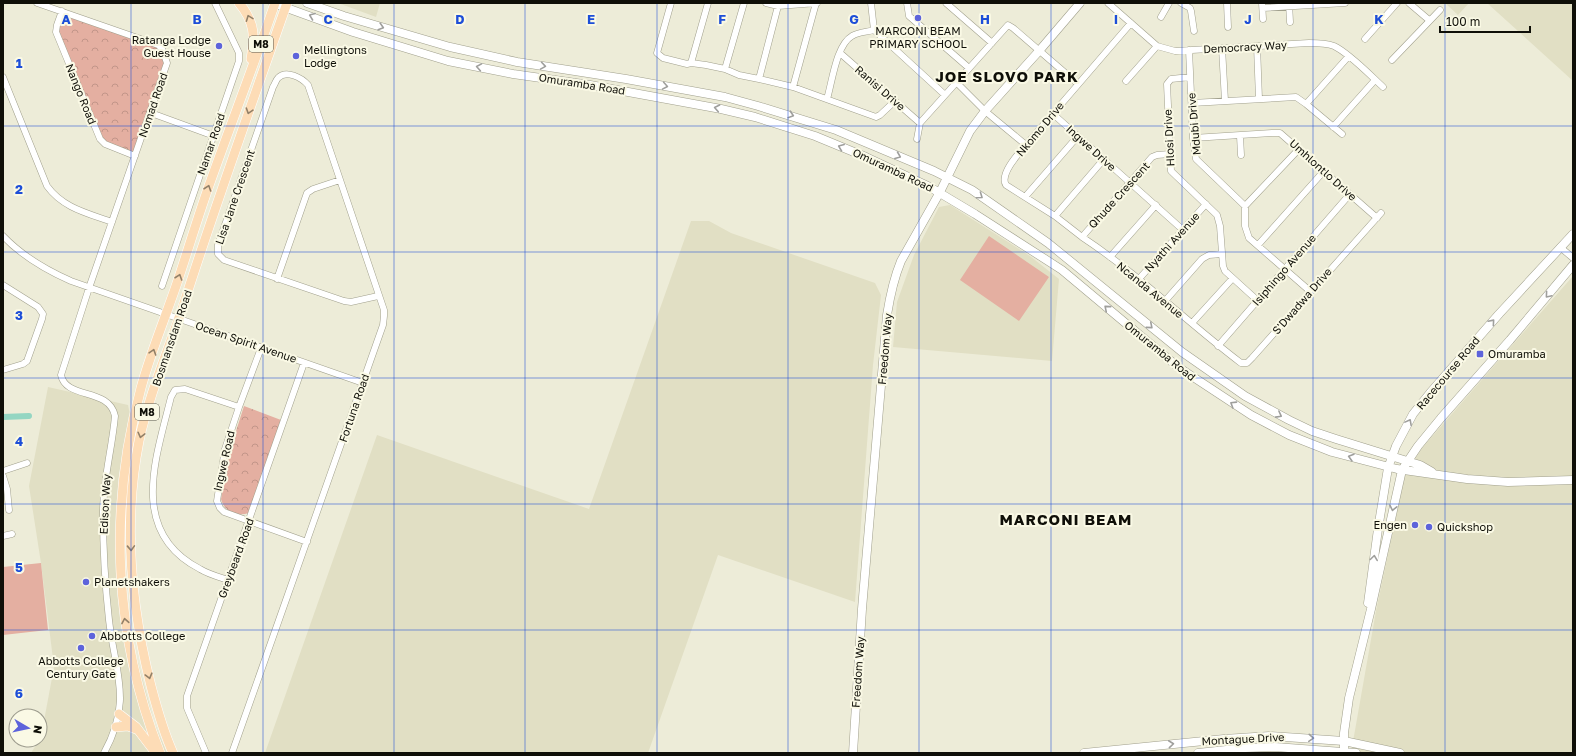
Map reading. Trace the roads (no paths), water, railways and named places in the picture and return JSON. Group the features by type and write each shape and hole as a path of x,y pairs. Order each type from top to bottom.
{"main road":[{"path":"239,3 247,12 250,19 254,38 246,84"},
{"name":"Bosmansdam Road","path":"160,753 148,719 134,666 123,606 120,563 120,512 125,465 134,417 144,379 211,180 274,3"},
{"name":"Omuramba Road","path":"274,3 286,5 353,32 454,62 513,74 647,95 755,117 796,130 866,157 940,192 1062,270 1178,367 1251,415 1289,435 1310,444 1388,468 1436,473 1467,479 1508,482 1573,480"},
{"name":"Omuramba Road","path":"307,3 344,16 450,47 517,62 626,79 725,97 836,130 947,176 972,190 1048,243 1182,352 1245,396 1312,431 1406,462 1420,465 1436,473"},
{"name":"Freedom Way","path":"853,753 862,609 888,307 894,283 902,261 940,192 970,131 985,111 1080,3"},
{"name":"Bosmansdam Road","path":"173,753 161,722 146,664 135,605 131,541 131,509 139,440 159,372 179,319 200,251 224,186 261,74 286,5"},
{"name":"Racecourse Road","path":"1358,659 1388,468 1396,446 1413,414 1430,392 1573,234"},
{"name":"Racecourse Road","path":"1344,752 1349,698 1371,609 1402,470 1406,462 1441,418 1510,340 1573,265"},
{"path":"119,714 133,724 142,733 156,753"},
{"path":"116,727 130,726 142,733"},
{"name":"Montague Drive","path":"1088,753 1224,739 1270,736 1344,741 1400,753"},
{"name":"Montague Drive","path":"1198,753 1245,748 1275,747 1356,753"}],"street":[{"name":"Nomad Road","path":"37,3 160,47 167,64 151,114 89,288"},
{"name":"Namar Road","path":"162,286 240,57 216,3"},
{"path":"671,3 657,50 658,55 663,58 679,62 706,64 725,69 739,75 793,87 876,117 895,101"},
{"path":"690,63 708,3"},
{"path":"725,69 744,3"},
{"path":"766,3 778,6 816,3 793,87"},
{"path":"871,3 874,30 945,94"},
{"path":"907,3 909,16 969,68"},
{"path":"946,3 992,43"},
{"name":"Democracy Way","path":"1108,3 1157,46 1171,50 1189,50 1309,43 1326,44 1334,47 1348,57 1383,87"},
{"path":"1161,17 1170,3"},
{"path":"1181,3 1190,8 1194,32"},
{"path":"1227,3 1228,27"},
{"path":"1263,19 1262,6 1345,3"},
{"path":"1365,38 1397,3"},
{"path":"1409,3 1429,20"},
{"path":"1289,5 1290,22"},
{"path":"759,79 778,6"},
{"path":"1392,60 1440,10"},
{"name":"Nango Road","path":"62,11 56,32 100,139 105,144 136,156"},
{"name":"Nkomo Drive","path":"1006,185 1004,182 1004,176 1013,161 1052,113 1131,23"},
{"path":"917,139 920,123 1009,25 1078,84"},
{"path":"827,100 840,53 845,42 853,35 874,30"},
{"path":"1126,81 1157,46"},
{"path":"1257,46 1259,100"},
{"path":"1222,48 1225,101"},
{"name":"Mdubi Drive","path":"1189,50 1195,156 1198,163 1245,206"},
{"name":"Ranisi Drive","path":"840,53 920,123"},
{"path":"1306,104 1348,57"},
{"name":"Fortuna Road","path":"232,753 384,320 384,310 378,296 308,85 295,77 285,74"},
{"name":"Lisa Jane Crescent","path":"285,74 277,79 273,87 217,250 220,257 224,260 348,302 378,296"},
{"path":"3,77 47,186 66,205 112,222"},
{"name":"Hlosi Drive","path":"1190,77 1171,80 1167,84 1170,168 1173,175 1206,204 1219,218 1223,266 1225,271 1232,279 1258,301"},
{"path":"1333,127 1375,80"},
{"path":"957,83 985,111 1026,145"},
{"path":"1192,103 1296,97 1342,134"},
{"name":"Ingwe Drive","path":"1052,113 1183,230"},
{"path":"151,114 214,136"},
{"name":"Umhlontlo Drive","path":"1193,138 1240,136 1277,132 1285,136 1350,194 1379,216"},
{"path":"1025,197 1078,136"},
{"path":"1240,136 1241,155"},
{"path":"1299,149 1245,206 1246,232 1258,245 1310,292"},
{"name":"Qhude Crescent","path":"1006,185 1055,216 1082,237 1152,157 1170,154"},
{"path":"1055,216 1104,159"},
{"path":"1258,245 1324,171"},
{"path":"277,279 307,194 313,189 340,180"},
{"name":"Isiphingo Avenue","path":"1218,346 1258,301 1284,268 1350,194"},
{"name":"Nyathi Avenue","path":"1138,280 1206,204"},
{"path":"1110,257 1156,205"},
{"name":"S'Dwadwa Drive","path":"1218,346 1241,364 1247,363 1379,216"},
{"name":"Ocean Spirit Avenue","path":"3,236 29,259 41,267 66,279 362,383"},
{"name":"Ncanda Avenue","path":"1082,237 1110,257 1165,301 1218,346"},
{"path":"1560,247 1573,258"},
{"path":"1165,301 1202,259 1209,255 1222,254"},
{"path":"1192,324 1232,279"},
{"path":"3,285 38,306 42,314 42,320 27,361 23,364 3,370"},
{"name":"Edison Way","path":"89,288 61,375 63,382 68,387 107,402 114,411 115,416 105,485 103,513 105,583 110,632 120,683 121,699 116,727 104,753"},
{"name":"Ingwe Road","path":"261,348 238,407 225,449 217,501 218,505 224,512 250,520 307,542"},
{"name":"Greybeard Road","path":"206,753 187,708 186,700 304,363"},
{"path":"228,580 200,570 170,548 156,520 152,504 153,482 156,462 171,397 175,390 185,389 238,407"},
{"path":"3,471 27,463"},
{"path":"3,476 7,489 9,510"},
{"path":"3,536 12,534"}],"waterway":[{"path":"3,417 29,416"}],"place":[{"name":"MARCONI BEAM PRIMARY SCHOOL","path":"918,18"},
{"name":"Ratanga Lodge Guest House","path":"219,46"},
{"name":"Mellingtons Lodge","path":"296,56"},
{"name":"Omuramba","path":"1480,354"},
{"name":"Engen","path":"1415,525"},
{"name":"Quickshop","path":"1429,527"},
{"name":"Planetshakers","path":"86,582"},
{"name":"Abbotts College","path":"92,636"},
{"name":"Abbotts College Century Gate","path":"81,648"}],"district":[{"name":"JOE SLOVO PARK","path":"1007,77"},
{"name":"MARCONI BEAM","path":"1066,520"}]}
